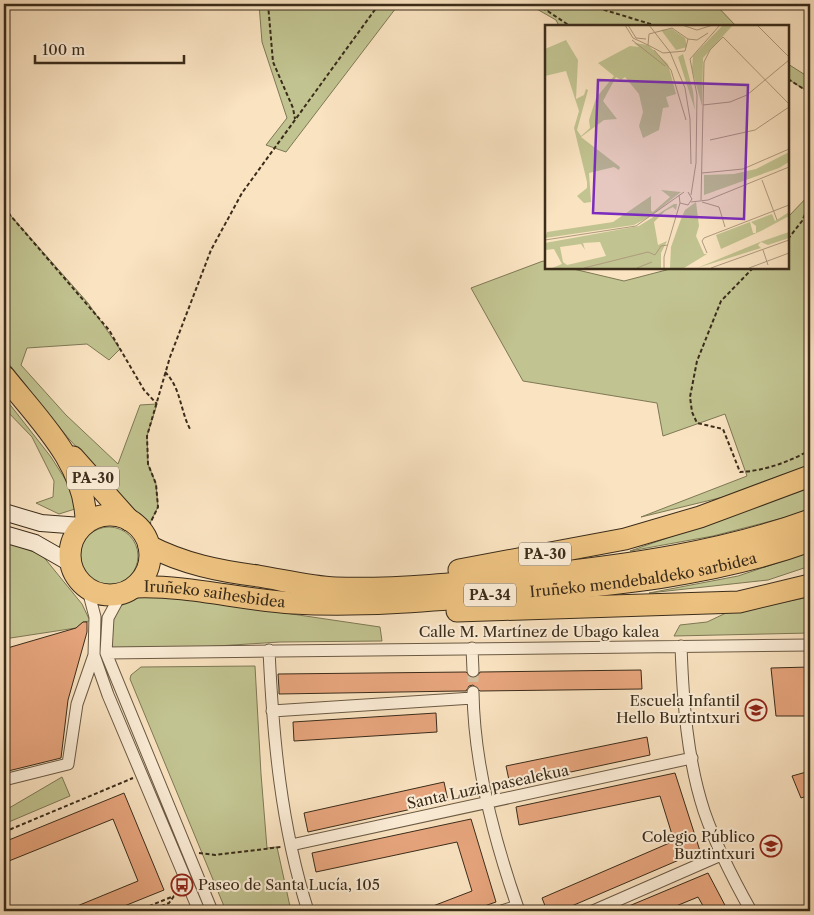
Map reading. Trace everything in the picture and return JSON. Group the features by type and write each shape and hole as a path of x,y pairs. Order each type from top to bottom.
{"highway":[{"name":"PA-30","path":"4,376 55,440 147,540"},
{"name":"PA-30","path":"55,440 75,473 86,507 84,524"},
{"name":"PA-30","path":"277,579 392,579 463,569 625,539 700,517 808,477"},
{"path":"129,520 107,515 84,524 74,537 70,550 70,563 74,574 88,590 110,596 128,590 148,569 147,540"},
{"name":"Iruñeko mendebaldeko sarbidea","path":"277,579 335,588 400,587 592,569 682,556 780,531 810,520"},
{"name":"Iruñeko saihesbidea","path":"147,540 172,558 213,570 277,579"},
{"name":"Iruñeko mendebaldeko sarbidea","path":"293,603 394,604 576,588 686,574 785,550 810,541"},
{"path":"633,606 724,597 777,589 810,579"},
{"path":"293,603 326,613 383,614 633,606 740,602 810,585"},
{"name":"Iruñeko saihesbidea","path":"128,590 164,586 293,603"}],"main road":[{"path":"4,512 41,523 84,524"},
{"path":"4,534 35,543 70,563"}],"street":[{"path":"4,780 68,764 77,704 94,655 95,617 88,590"},
{"path":"128,590 108,618 106,653 212,911"},
{"name":"Calle M. Martínez de Ubago kalea","path":"106,653 810,645"},
{"path":"681,646 684,708 692,758 704,810 721,855 751,911"},
{"path":"472,648 473,671"},
{"path":"269,650 272,711 281,794 291,845 308,911"},
{"path":"94,655 199,911"},
{"path":"272,711 473,695 487,803 500,856 518,908 502,911"},
{"name":"Santa Luzia pasealekua","path":"291,845 692,758"},
{"path":"593,911 721,855"}],"path":[{"path":"268,4 273,62 293,108 295,120"},
{"path":"147,540 158,507 156,484 148,464 147,436 165,372 211,250 230,213 379,4"},
{"path":"537,4 569,25"},
{"path":"547,10 559,4"},
{"path":"585,4 654,25"},
{"path":"789,80 810,93"},
{"path":"789,238 802,221 810,203"},
{"path":"4,208 109,330 144,390 156,404"},
{"path":"752,269 721,302 697,361 690,397 692,412 698,424 723,430 740,472 753,471 795,459 810,450"},
{"path":"165,372 174,380 183,415 190,429"},
{"path":"4,832 142,774"},
{"path":"194,852 215,855 260,851 291,845"},
{"path":"138,911 174,896 170,903 149,911"}],"green space":[{"path":"259,4 399,4 286,152 266,145 287,118 262,42"},
{"path":"528,4 715,4 735,25 558,25 556,20"},
{"path":"789,65 810,78 810,93 789,80"},
{"path":"810,194 810,476 641,517 747,476 725,414 663,436 657,403 523,381 471,288 543,261 545,262 545,269 573,269 624,281 670,269 789,269 789,216"},
{"path":"4,208 88,303 120,349 109,360 87,344 27,348 21,365 66,415 118,464 140,405 157,404 147,436 148,464 156,484 158,507 149,525 69,439 4,358"},
{"path":"4,397 51,457 72,490 75,509 59,514 36,503 53,497 54,481 32,437 4,408"},
{"path":"810,488 810,511 713,536 630,551"},
{"path":"109,527 125,532 133,540 138,556 133,572 125,580 109,585 93,580 85,572 80,556 85,540 93,532"},
{"path":"4,541 42,555 82,604 90,621 83,622 76,628 4,639"},
{"path":"810,552 810,566 768,580 649,593 738,576"},
{"path":"121,594 176,597 380,627 382,641 280,642 106,653 105,637"},
{"path":"810,597 810,633 674,636 680,625 707,622 726,613"},
{"path":"255,666 267,848 277,847 291,911 226,911 130,679 131,675 141,667"},
{"path":"62,777 70,796 4,824 4,811"}],"building":[{"path":"83,622 87,622 87,632 68,700 61,758 4,772 4,649 76,628"},
{"name":"Escuela Infantil Hello Buztintxuri","path":"810,667 810,716 776,716 771,668"},
{"path":"641,670 642,689 480,691 473,685 469,686 466,691 279,694 278,674 466,672 473,678 477,677 480,672"},
{"path":"436,713 437,732 294,741 293,722"},
{"path":"647,737 650,755 510,785 506,766"},
{"path":"810,771 810,795 801,798 792,776"},
{"path":"675,773 700,851 560,911 547,911 542,898 674,841 660,796 519,825 516,807"},
{"path":"444,782 448,801 308,832 304,813"},
{"path":"124,793 164,890 112,911 65,911 138,881 113,819 4,863 4,842"},
{"path":"471,819 496,902 470,911 420,911 472,891 457,842 316,872 312,853"},
{"path":"708,873 728,911 706,911 698,897 664,911 617,911"}],"tunnel":[{"path":"473,671 473,692"}],"place":[{"name":"Escuela Infantil Hello Buztintxuri","path":"756,710"},
{"name":"Colegio Público Buztintxuri","path":"771,846"},
{"name":"Paseo de Santa Lucía, 105","path":"182,885"}]}
